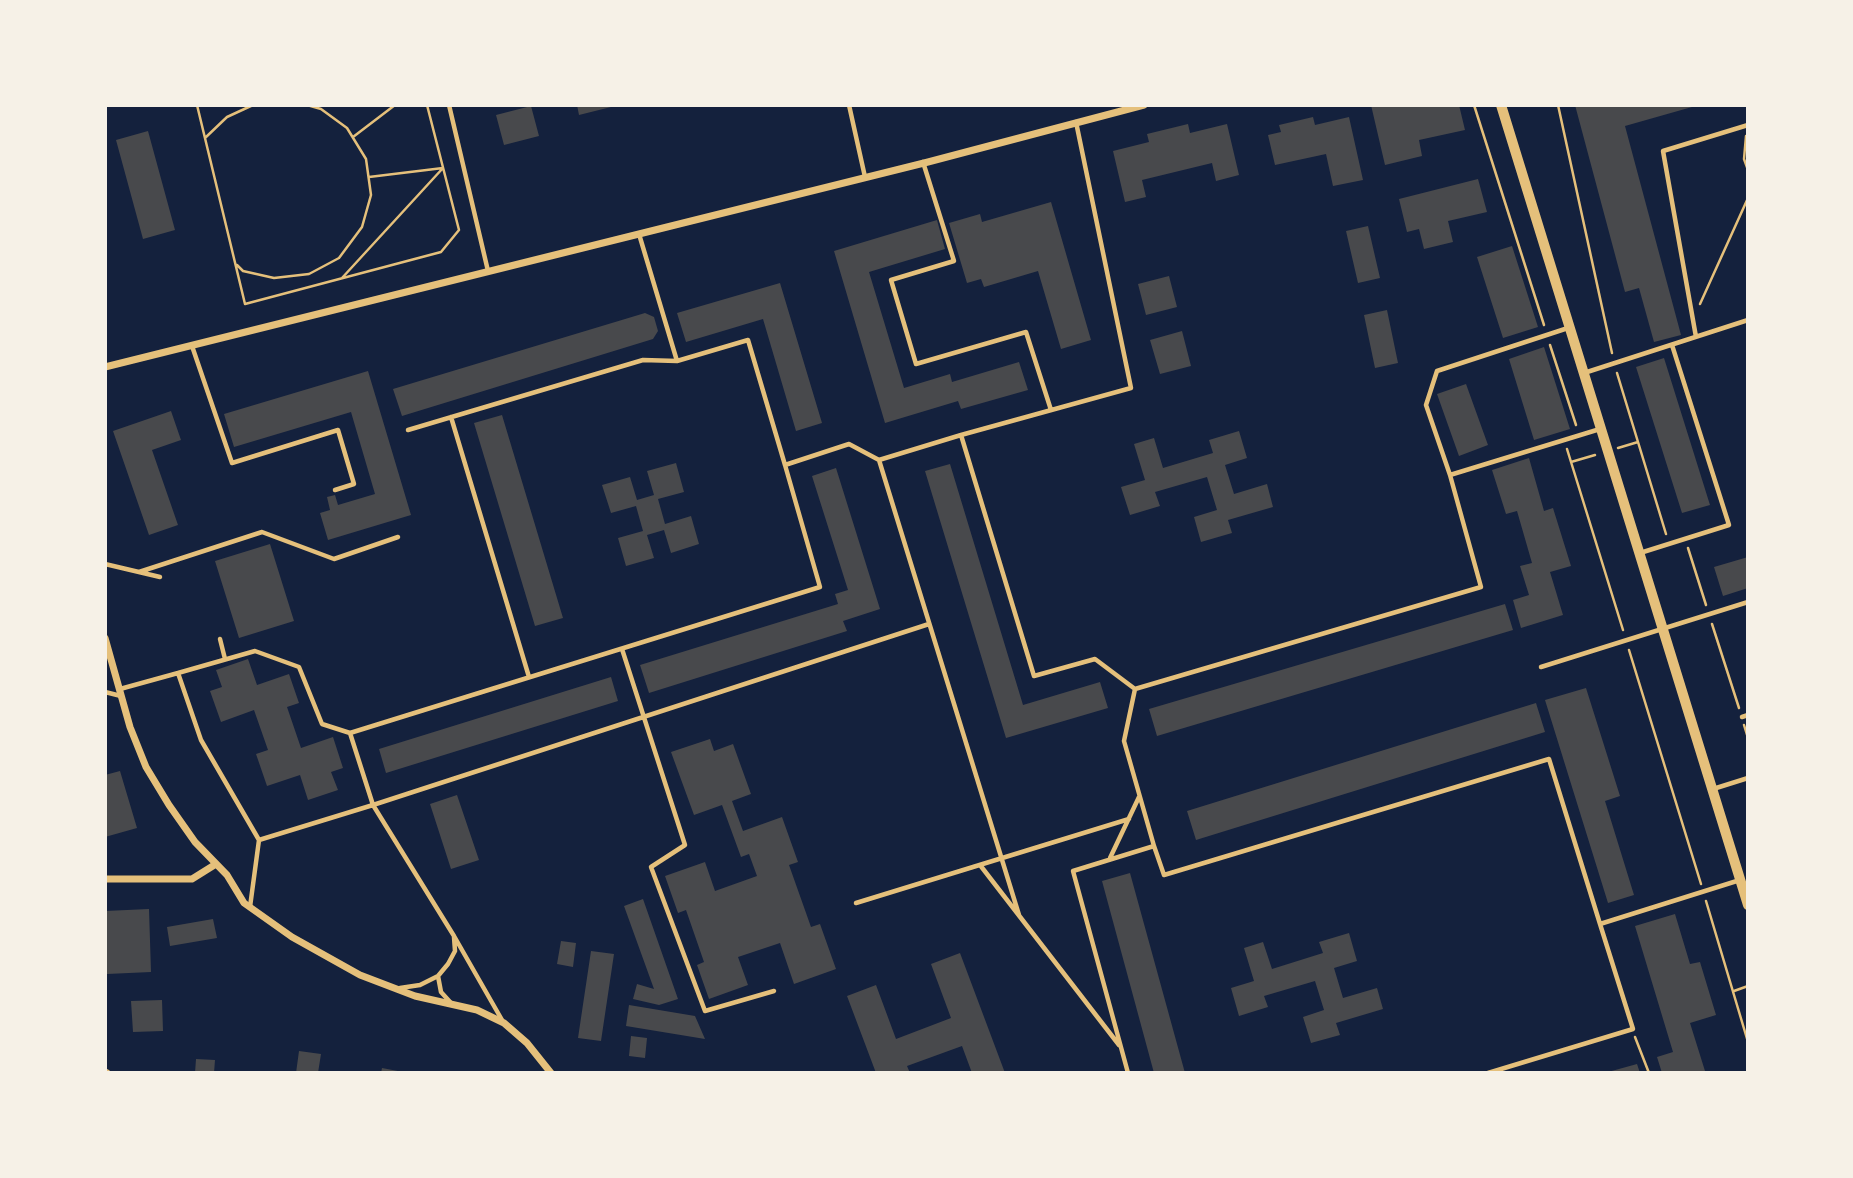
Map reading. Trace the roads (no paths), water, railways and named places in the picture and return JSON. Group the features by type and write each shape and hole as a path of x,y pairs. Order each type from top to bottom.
{"street":[{"path":"105,367 865,177 1123,108 1144,105"},
{"path":"1501,105 1748,905"},
{"path":"105,638 130,727 146,767 195,842 227,875 244,903 292,937 360,975 415,996 477,1010 504,1023 527,1044 551,1073"},
{"path":"105,879 192,879 216,864"}],"lane":[{"path":"449,105 488,271"},
{"path":"849,105 865,177"},
{"path":"879,460 1131,388 1076,122"},
{"path":"1696,337 1663,151 1748,125"},
{"path":"923,162 954,261 891,280 916,364 1026,332 1051,410"},
{"path":"639,233 677,360"},
{"path":"1583,373 1748,320"},
{"path":"1135,689 1480,587 1450,475 1426,405 1437,371 1569,328"},
{"path":"105,692 120,693 256,651 299,667 322,724 350,733 820,587 748,340 677,360 643,360 408,430"},
{"path":"192,345 232,463 338,430 354,484 335,490"},
{"path":"1639,553 1729,525 1672,345"},
{"path":"451,417 529,677"},
{"path":"1450,475 1600,429"},
{"path":"961,435 1034,676 1095,659 1135,689"},
{"path":"785,465 849,444 879,460 1019,915"},
{"path":"139,572 262,532 334,559 398,537"},
{"path":"105,564 160,578"},
{"path":"1541,667 1748,602"},
{"path":"259,840 929,624"},
{"path":"220,639 225,660"},
{"path":"622,649 685,845 651,867 705,1011 774,991"},
{"path":"178,673 201,740 259,840 250,907"},
{"path":"1135,689 1124,741 1164,875 1549,759 1633,1030 1488,1073"},
{"path":"1742,717 1748,715"},
{"path":"350,733 373,805 504,1023"},
{"path":"1712,789 1748,778"},
{"path":"1110,859 1140,795"},
{"path":"856,904 1129,819"},
{"path":"1128,1073 1073,871 1154,846"},
{"path":"980,865 1122,1048"},
{"path":"1600,924 1740,880"},
{"path":"395,988 420,985 438,976 449,964 455,951 454,936"},
{"path":"438,976 442,992 453,1004"}]}
